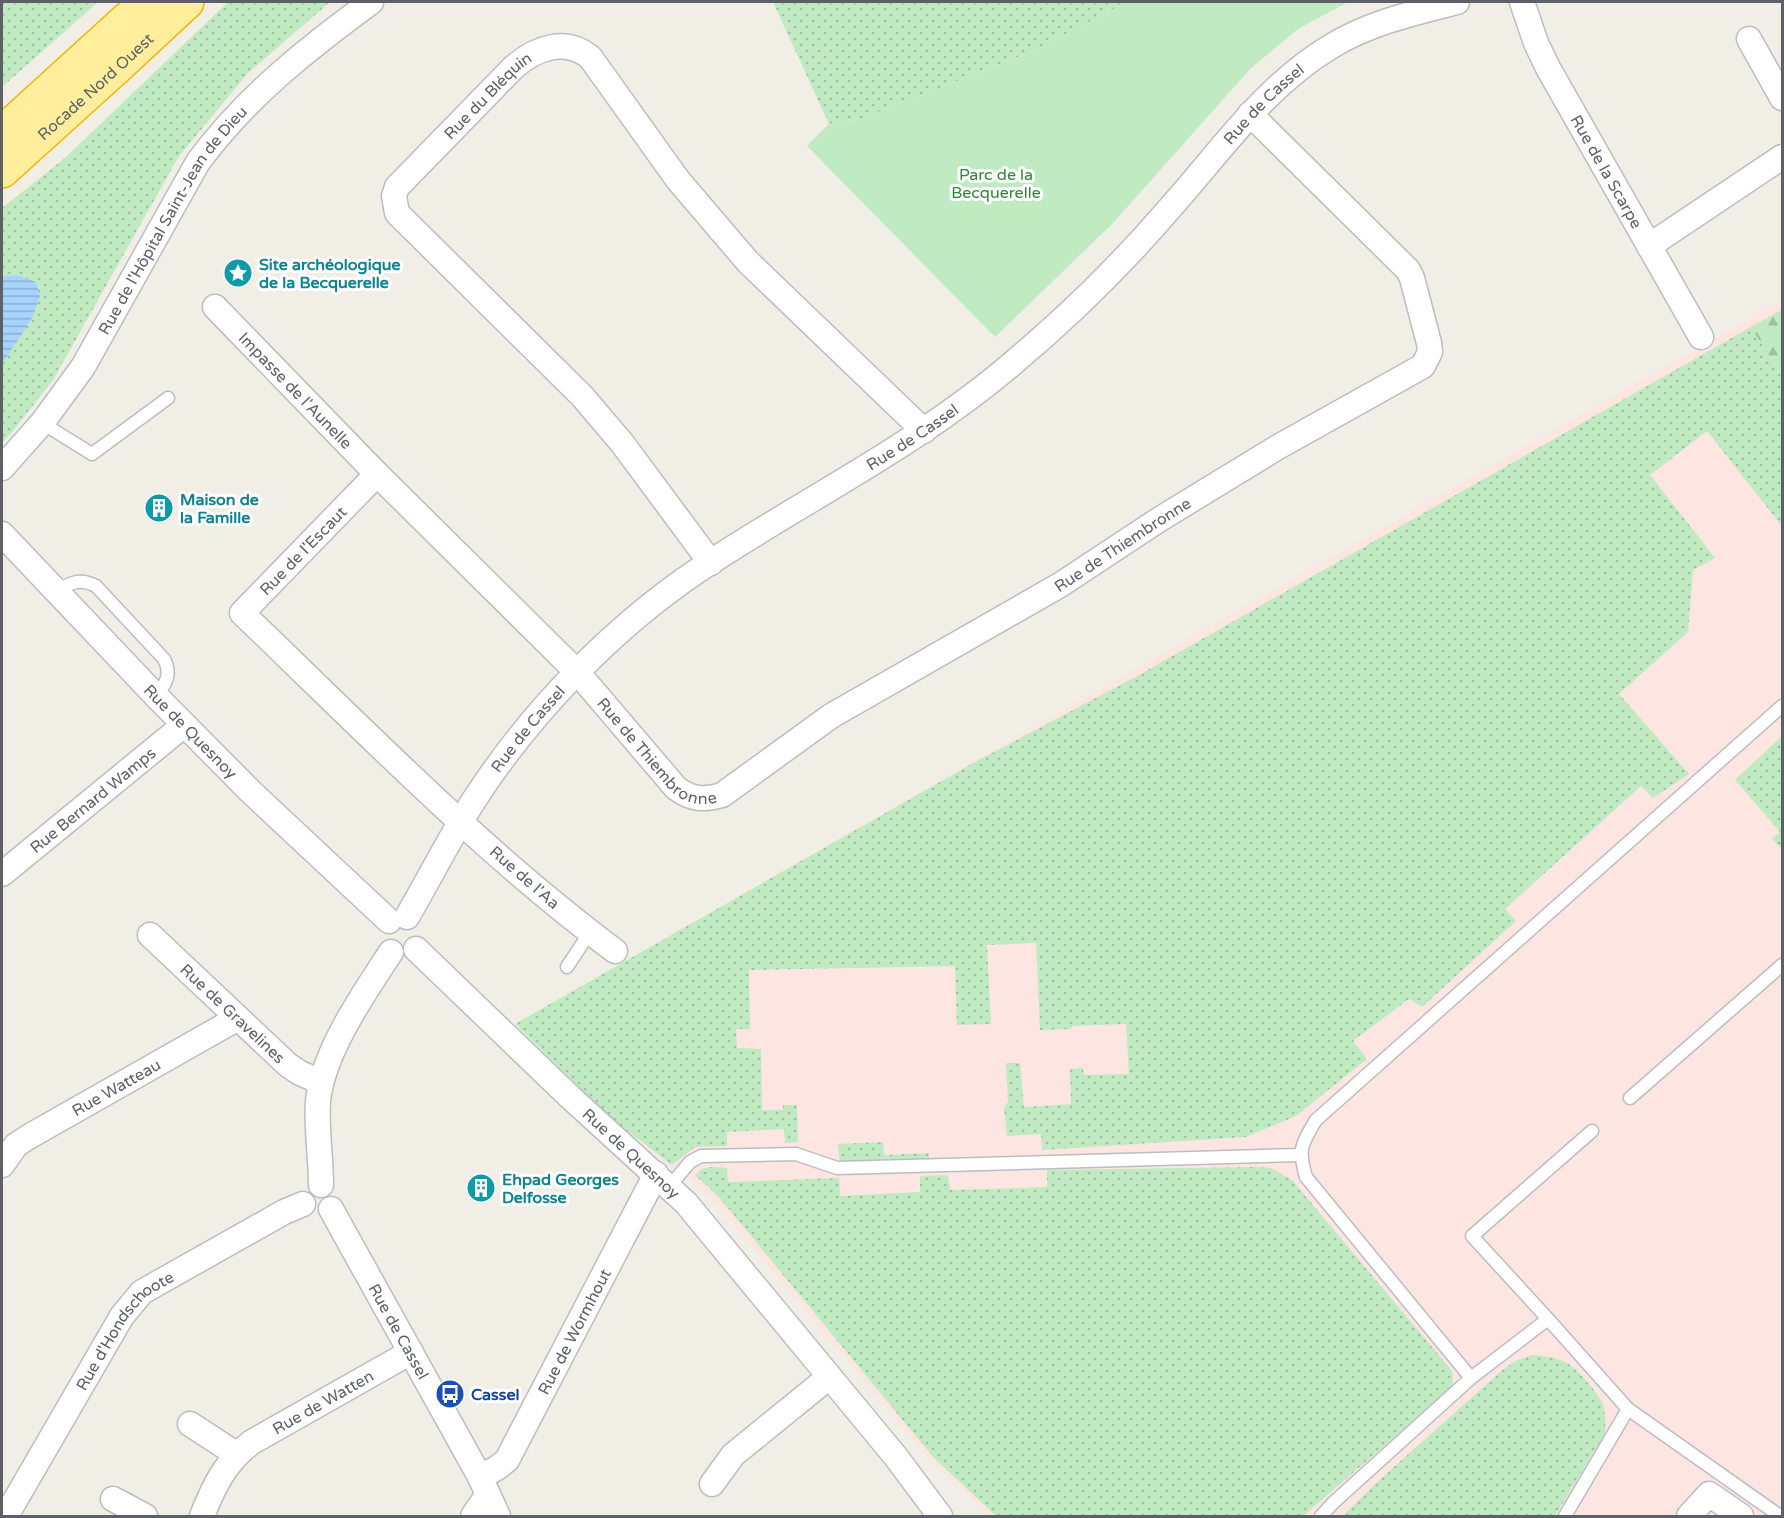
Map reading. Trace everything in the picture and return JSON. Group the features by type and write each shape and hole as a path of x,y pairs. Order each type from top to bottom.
{"highway":[{"name":"Rocade Nord Ouest","path":"2,133 146,2"},
{"name":"Rocade Nord Ouest","path":"2,171 187,2"}],"street":[{"name":"Rue de l'Hôpital Saint-Jean de Dieu","path":"2,468 42,423 83,367 198,162 219,134 244,106 285,67 371,2"},
{"name":"Rue de Cassel","path":"398,919 510,749 553,698 653,604 711,563 924,431 1011,365 1086,297 1170,208 1251,114 1282,82 1333,45 1368,28 1457,2"},
{"path":"1514,2 1522,2"},
{"name":"Rue de la Scarpe","path":"1522,2 1542,56 1701,337"},
{"path":"1749,39 1782,98"},
{"name":"Rue du Bléquin","path":"711,563 622,443 582,396 397,213 394,196 397,187 514,67 531,54 564,46 574,48 590,57 678,180 748,262 924,431"},
{"name":"Rue de Thiembronne","path":"578,673 676,788 692,798 703,799 722,795 831,716 1060,585 1160,519 1278,447 1423,366 1430,352 1429,343 1408,270 1251,114"},
{"path":"1649,246 1782,157"},
{"name":"Impasse de l'Aunelle","path":"214,307 377,474"},
{"path":"377,474 578,673"},
{"name":"Rue de l'Escaut","path":"377,474 242,614 461,821"},
{"name":"Rue de Quesnoy","path":"2,534 250,791 398,919"},
{"name":"Rue Bernard Wamps","path":"2,874 184,725"},
{"name":"Rue de l'Aa","path":"461,821 529,882 615,951"},
{"path":"398,919 417,925 420,931 420,943 416,949 407,955 391,952 386,948 382,937 383,931 398,919"},
{"name":"Rue de Gravelines","path":"150,935 288,1065 321,1082"},
{"name":"Rue de Quesnoy","path":"416,949 570,1097 662,1181 706,1226 896,1457 940,1516"},
{"name":"Rue de Cassel","path":"391,952 360,1001 339,1040 321,1082 318,1121 321,1185 333,1194 331,1209 484,1485 498,1516"},
{"name":"Rue Watteau","path":"2,1165 16,1145 30,1136 238,1018"},
{"name":"Rue de Wormhout","path":"473,1516 484,1485 497,1468 507,1460 662,1181"},
{"path":"321,1185 307,1189 303,1204 308,1212 318,1216 331,1209"},
{"name":"Rue d'Hondschoote","path":"6,1516 132,1302 142,1292 284,1212 303,1204"},
{"name":"Rue de Watten","path":"202,1516 218,1481 236,1454 252,1442 411,1352"},
{"path":"712,1484 734,1455 829,1377"},
{"path":"190,1424 236,1454"},
{"path":"1689,1516 1709,1494 1741,1516"},
{"path":"113,1499 145,1516"}],"lane":[{"path":"42,423 92,454 168,398"},
{"path":"57,592 68,583 90,583 96,586 164,659 167,665 167,681 156,696"},
{"path":"1471,1378 1306,1177 1300,1155 1304,1139 1316,1120 1782,706"},
{"path":"567,967 590,932"},
{"path":"1630,1098 1782,965"},
{"path":"1592,1131 1472,1236 1628,1409 1780,1516"},
{"path":"662,1181 701,1156 796,1154 837,1168 1300,1155"},
{"path":"1321,1516 1471,1378 1548,1319"},
{"path":"1565,1516 1628,1409"}],"shaded area":[{"path":"1782,300 1782,1516 1756,1516 1706,1482 1673,1516 990,1516 932,1462 710,1196 613,1120 515,1024"}],"green space":[{"path":"2,2 98,2 2,87"},
{"path":"228,2 330,2 248,73 179,156 53,380 2,443 2,208 64,159"},
{"path":"773,2 1127,2 1033,51 863,118 829,124"},
{"name":"Parc de la Becquerelle","path":"1127,2 1348,2 1298,29 1250,69 1113,223 995,337 807,146 829,124 863,118 1033,51"},
{"path":"1782,310 1782,376 1751,327"},
{"path":"1751,327 1782,376 1782,526 1707,431 1650,475 1715,558 1693,570 1688,632 1619,694 1689,774 1653,798 1641,786 1505,909 1516,921 1422,1007 1409,999 1353,1041 1367,1059 1296,1116 1246,1137 1042,1150 1041,1134 1007,1136 1004,1107 1008,1102 1006,1063 1020,1063 1024,1107 1071,1104 1070,1069 1083,1068 1084,1075 1129,1074 1126,1024 1040,1030 1036,943 987,945 991,1024 957,1025 955,966 749,970 750,1029 736,1029 737,1048 761,1049 762,1110 783,1110 783,1105 797,1105 798,1142 785,1143 784,1129 727,1132 727,1146 695,1147 672,1165 613,1120 515,1024 975,762 1139,675"},
{"path":"1782,736 1782,849 1772,839 1780,832 1735,780"},
{"path":"883,1142 884,1155 929,1153 929,1160 840,1163 838,1144"},
{"path":"727,1168 728,1182 839,1178 840,1196 920,1192 920,1176 948,1175 950,1190 1047,1187 1047,1170 1271,1168 1292,1180 1452,1371 1453,1383 1449,1390 1303,1516 996,1516 934,1458 718,1196 695,1175 702,1169"},
{"path":"1532,1355 1553,1358 1569,1364 1594,1390 1605,1412 1605,1433 1555,1516 1343,1516 1375,1484 1500,1372 1515,1361"}],"water":[{"path":"17,275 36,282 40,297 31,320 2,364 2,276"}],"place":[{"name":"Site archéologique de la Becquerelle","path":"238,273"},
{"name":"Maison de la Famille","path":"159,508"},
{"name":"Ehpad Georges Delfosse","path":"481,1188"},
{"name":"Cassel","path":"450,1394"}]}
